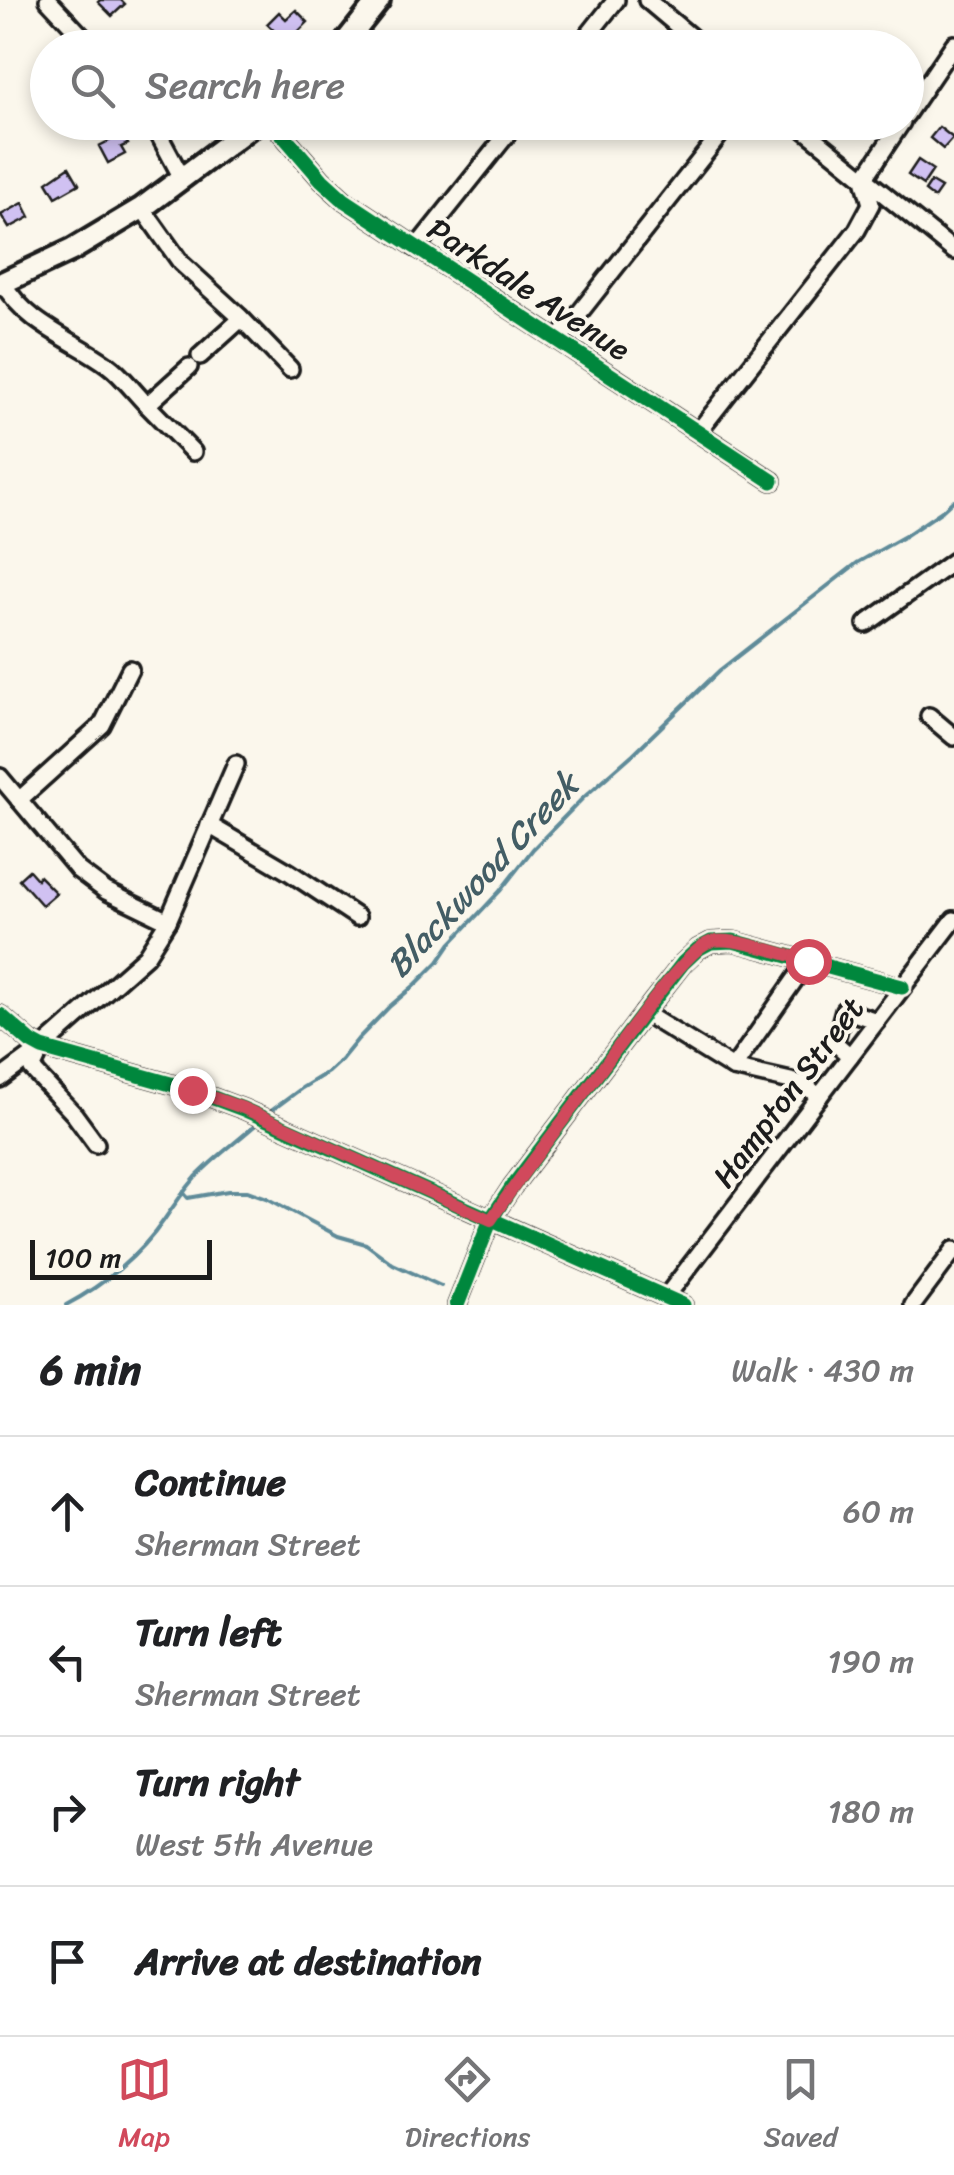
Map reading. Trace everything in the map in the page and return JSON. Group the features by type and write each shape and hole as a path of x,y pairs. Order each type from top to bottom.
{"main road":[{"path":"355,30 378,0"},
{"path":"1,284 72,250 142,208 233,140"}],"street":[{"path":"48,0 76,30"},
{"path":"592,30 616,0"},
{"path":"647,0 683,30"},
{"path":"924,89 954,44"},
{"path":"162,140 182,178"},
{"name":"Parkdale Avenue","path":"288,140 344,200 772,481"},
{"path":"416,248 503,140"},
{"path":"558,340 716,140"},
{"path":"817,140 954,252"},
{"path":"698,432 857,230 871,204 864,179 890,140"},
{"path":"142,208 181,263 290,368"},
{"path":"1,284 28,315 110,366 192,452"},
{"path":"146,405 241,318"},
{"path":"866,624 954,562"},
{"path":"18,800 102,725 130,669"},
{"path":"929,716 954,737"},
{"path":"0,1078 42,1048 146,956 168,921 236,764"},
{"path":"0,777 78,870 106,891 168,921"},
{"path":"208,825 357,916"},
{"name":"Hampton Street","path":"666,1298 954,920"},
{"path":"457,1305 491,1220 512,1187 683,963 710,942 733,941 902,987"},
{"path":"733,1068 808,961"},
{"path":"850,1056 835,1043 844,1010 877,1021"},
{"path":"644,1013 733,1068 804,1084 819,1097"},
{"path":"0,1015 42,1048 243,1108 683,1305"},
{"path":"42,1048 32,1070 96,1144"},
{"path":"913,1305 954,1250"}],"building":[{"path":"100,0 121,0 125,4 112,16"},
{"path":"296,10 308,22 300,30 273,30 267,24 279,12 286,19"},
{"path":"939,127 953,138 943,149 930,138"},
{"path":"111,140 126,140 128,144 121,147 125,154 108,163 99,146"},
{"path":"918,160 933,170 923,185 908,175"},
{"path":"69,167 79,184 56,197 47,182"},
{"path":"931,182 941,188 934,198 925,191"},
{"path":"23,203 30,217 9,228 1,215"},
{"path":"29,870 56,893 42,905 19,879"}],"waterway":[{"name":"Blackwood Creek","path":"267,1114 341,1060 389,1007 438,962 533,849 720,670 857,563 905,536 954,500"},
{"name":"Blackwood Creek","path":"66,1305 107,1279 132,1257 196,1177 260,1121"},
{"path":"183,1192 188,1198 228,1191 247,1191 267,1198 338,1236 366,1244 393,1264 441,1286"}],"cycle path":[{"path":"288,140 344,200 772,481"},
{"path":"457,1305 491,1219 512,1187 683,963 698,949 711,942 733,941 902,987"},
{"path":"0,1015 42,1048 192,1090 243,1109 683,1305"}],"route":[{"path":"192,1090 243,1108 491,1220 651,1004 698,949 710,942 733,941 808,961"}]}
